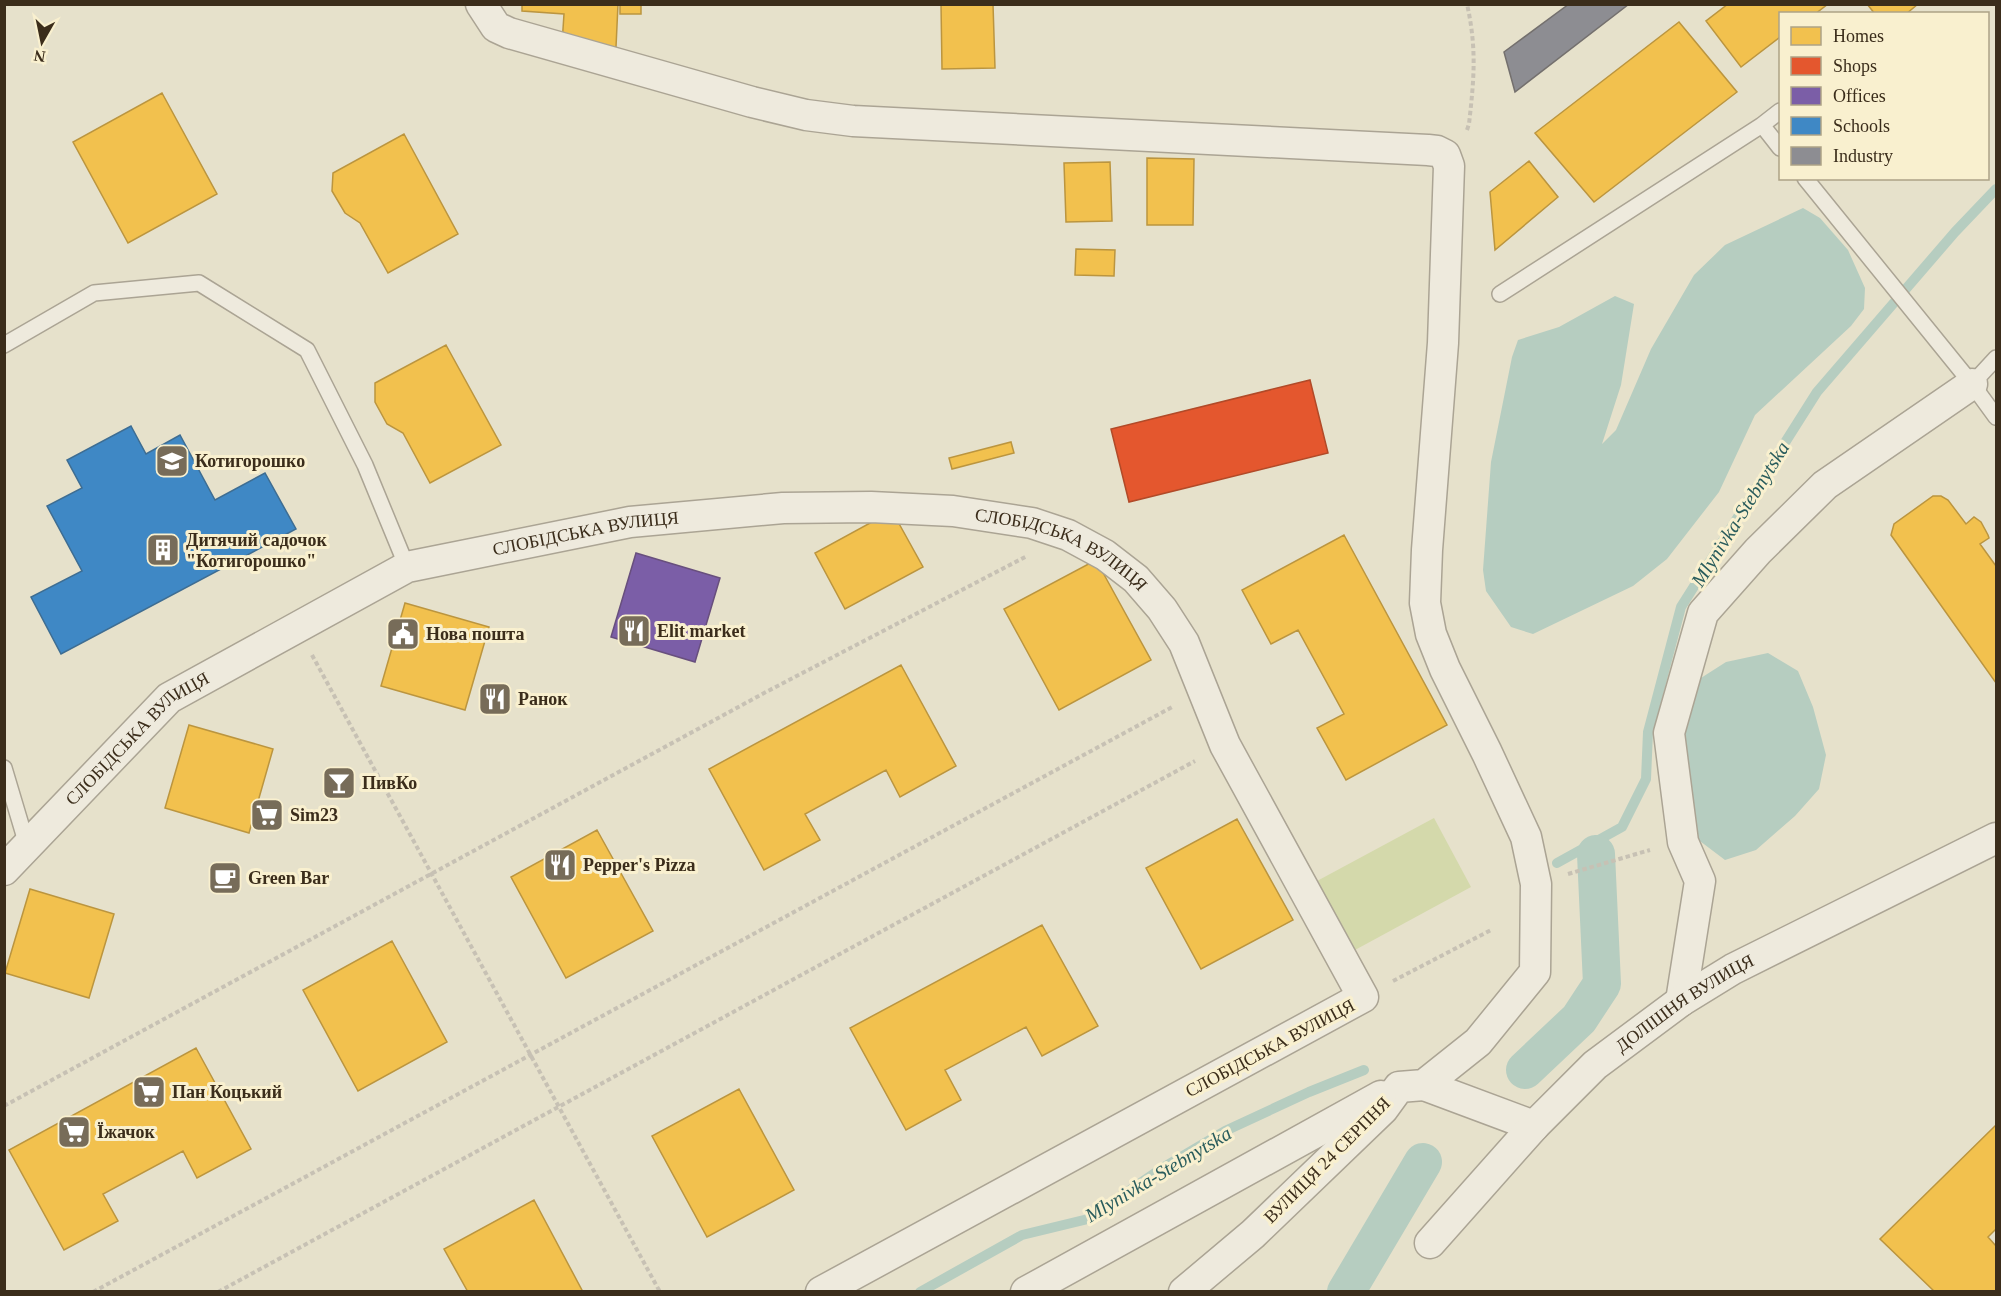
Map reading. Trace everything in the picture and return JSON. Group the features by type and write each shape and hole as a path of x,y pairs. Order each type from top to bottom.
{"street":[{"path":"481,4 496,27 509,33 752,102 806,115 853,121 1428,150 1445,155"},
{"name":"ВУЛИЦЯ 24 СЕРПНЯ","path":"1184,1292 1261,1226 1383,1109 1411,1086 1478,1042 1535,972 1536,884 1526,837 1445,669 1431,634 1425,603 1445,311 1449,166 1445,155"},
{"path":"1681,1001 1700,881 1683,842 1669,733 1703,613 1758,551 1825,485 1972,384"},
{"name":"СЛОБІДСЬКА ВУЛИЦЯ","path":"4,870 169,698 408,567 630,522 783,508 871,507 952,511 1032,523 1068,535 1105,555 1136,579 1162,609 1184,643 1225,745 1363,997 821,1292"},
{"name":"ДОЛІШНЯ ВУЛИЦЯ","path":"1430,1243 1534,1126 1595,1065 1681,1001 1732,969 1996,838"},
{"path":"1026,1292 1411,1086 1534,1126"}],"lane":[{"path":"1500,294 1762,126 1779,112"},
{"path":"1762,126 1779,147"},
{"path":"1807,180 1972,384 1996,417"},
{"path":"4,345 94,293 199,283 307,350 365,465 408,567"},
{"path":"1972,384 1996,358"},
{"path":"4,768 27,845"}],"path":[{"path":"1445,155 1462,141 1469,124 1474,75 1473,33 1467,4"},
{"path":"4,1106 766,692 1068,535"},
{"path":"298,628 660,1292"},
{"path":"93,1292 1203,690"},
{"path":"218,1292 1225,745"},
{"path":"1579,870 1683,842"},
{"path":"1363,997 1491,930"}],"green space":[{"path":"1434,818 1471,887 1355,950 1317,881"}],"shaded area":[{"path":"1803,208 1820,218 1848,250 1865,288 1864,309 1851,326 1755,415 1719,492 1667,559 1633,586 1533,634 1511,627 1486,591 1483,570 1491,462 1512,357 1518,340 1559,327 1615,296 1634,304 1621,385 1602,444 1616,430 1651,349 1694,275 1725,245"},
{"path":"1768,653 1798,671 1813,707 1826,755 1819,789 1795,816 1756,850 1725,860 1684,829 1671,723 1690,685 1726,662"}],"building: Homes":[{"path":"522,4 618,4 616,47 562,44 564,14 522,11"},
{"path":"620,4 641,4 641,14 620,14"},
{"path":"941,4 993,4 995,68 942,69"},
{"path":"1728,4 1828,4 1818,12 1779,12 1779,38 1741,67 1706,21"},
{"path":"1867,4 1918,4 1908,12 1873,12"},
{"path":"1679,22 1737,92 1594,202 1535,133"},
{"path":"162,93 217,194 128,243 73,142"},
{"path":"404,134 458,234 388,273 360,223 345,213 332,191 333,173"},
{"path":"1147,158 1194,159 1193,225 1147,225"},
{"path":"1529,161 1558,197 1495,250 1490,192"},
{"path":"1110,162 1112,221 1066,222 1064,163"},
{"path":"1076,249 1115,250 1114,276 1075,275"},
{"path":"446,345 501,445 430,483 403,433 387,424 375,402 375,383"},
{"path":"1011,442 1014,453 952,469 949,458"},
{"path":"1933,496 1941,496 1948,500 1966,524 1974,517 1981,522 1988,535 1989,538 1980,544 1996,566 1996,683 1891,535 1894,524"},
{"path":"892,511 923,567 845,609 815,553"},
{"path":"1344,535 1447,725 1346,780 1317,728 1344,714 1298,630 1271,644 1242,590"},
{"path":"1096,560 1151,660 1059,710 1004,609"},
{"path":"405,603 489,627 465,710 381,686"},
{"path":"901,665 956,766 900,797 886,770 805,814 820,840 764,870 709,769"},
{"path":"189,725 273,749 249,833 165,808"},
{"path":"1237,819 1293,920 1201,969 1146,868"},
{"path":"597,830 653,931 566,978 511,877"},
{"path":"30,889 114,914 89,998 5,973"},
{"path":"1042,925 1098,1026 1042,1056 1026,1027 945,1070 961,1100 906,1130 850,1028"},
{"path":"392,941 447,1042 358,1091 303,990"},
{"path":"196,1048 251,1149 197,1178 183,1151 103,1194 118,1221 64,1250 9,1150"},
{"path":"739,1089 794,1190 707,1237 652,1136"},
{"path":"1996,1125 1996,1229 1988,1237 1996,1246 1996,1292 1935,1292 1880,1239"},
{"path":"534,1200 583,1292 468,1292 444,1249"}],"building: Shops":[{"path":"1310,380 1328,453 1129,502 1111,429"}],"building: Offices":[{"path":"636,553 720,578 695,662 611,637"}],"building: Schools":[{"name":"Дитячий садочок \"Котигорошко\"","path":"131,426 146,454 180,435 215,500 265,473 296,529 61,654 31,597 82,571 47,506 82,488 67,460"}],"building: Industry":[{"path":"1569,4 1629,4 1515,92 1504,52"}],"waterway":[{"name":"Mlynivka-Stebnytska","path":"1557,863 1622,827 1646,779 1648,732 1681,607 1817,392 1955,232 1996,189"},
{"path":"1525,1070 1579,1019 1602,984 1596,854"},
{"name":"Mlynivka-Stebnytska","path":"920,1292 1022,1235 1088,1219 1164,1167 1225,1131 1309,1092 1364,1070"},
{"path":"1346,1292 1423,1162"}],"place":[{"name":"Котигорошко","path":"172,461"},
{"name":"Дитячий садочок \"Котигорошко\"","path":"163,550"},
{"name":"Elit market","path":"634,631"},
{"name":"Нова пошта","path":"403,634"},
{"name":"Ранок","path":"495,699"},
{"name":"ПивКо","path":"339,783"},
{"name":"Sim23","path":"267,815"},
{"name":"Pepper's Pizza","path":"560,865"},
{"name":"Green Bar","path":"225,878"},
{"name":"Пан Коцький","path":"149,1092"},
{"name":"Їжачок","path":"74,1132"}]}
